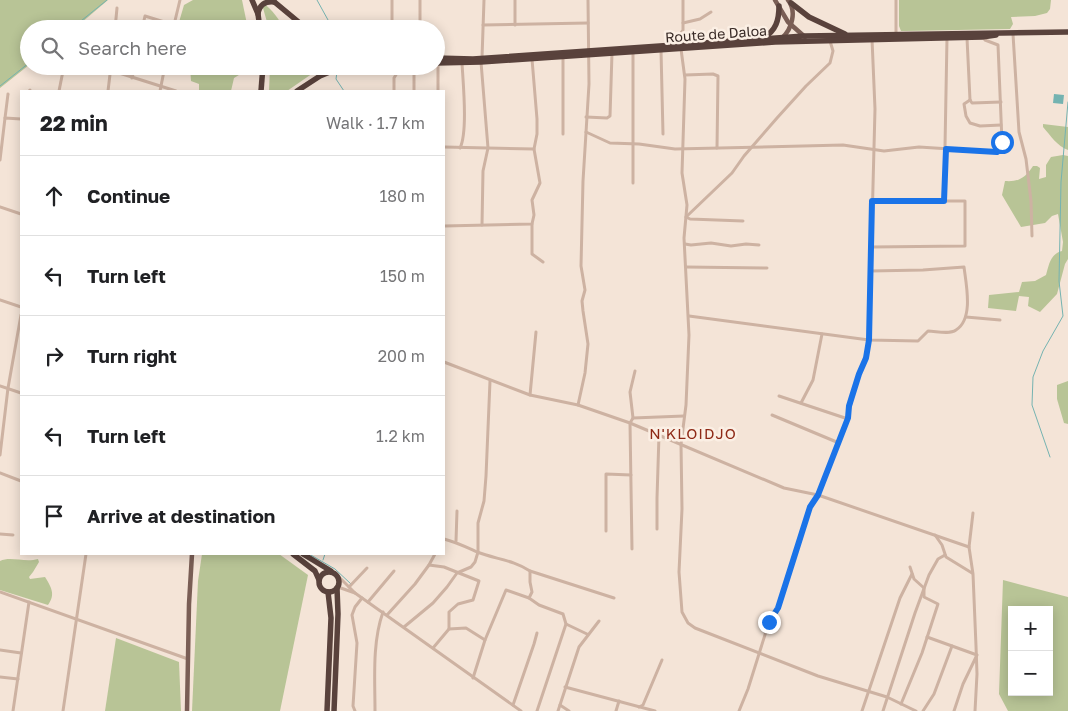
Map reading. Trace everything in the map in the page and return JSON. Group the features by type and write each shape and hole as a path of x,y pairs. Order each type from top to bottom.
{"highway":[{"path":"252,0 259,20"},
{"path":"258,14 262,5 273,1 296,20"},
{"path":"789,1 809,17 850,36"},
{"path":"758,39 766,37 775,27 779,6"},
{"path":"998,34 1068,32"},
{"name":"Route de Daloa","path":"445,62 462,63 673,44 804,36 998,34"},
{"name":"Route de Daloa","path":"445,61 532,59 588,53 632,52 775,42 984,37 998,34"},
{"path":"261,90 262,75"},
{"path":"299,90 322,75"},
{"path":"294,555 315,571 322,589 328,592"},
{"path":"305,555 338,576 340,582 337,588 334,711"},
{"path":"319,583 322,574 331,572"},
{"path":"328,592 337,588"},
{"path":"327,711 332,618 328,592"}],"main road":[{"path":"775,0 791,25 810,41"},
{"path":"775,42 783,38 791,25 793,13 789,1"},
{"path":"187,711 192,555"}],"street":[{"path":"175,20 180,0"},
{"path":"392,0 392,20"},
{"path":"420,0 420,20"},
{"path":"482,225 484,171 488,148 482,60 484,0"},
{"path":"515,0 515,25"},
{"path":"578,405 585,373 588,344 582,301 585,290 581,271 586,117 589,84 588,0"},
{"path":"673,44 681,34 683,0"},
{"path":"896,0 896,34"},
{"path":"116,20 117,8"},
{"path":"683,23 700,18 711,12"},
{"path":"144,20 145,16 155,20"},
{"path":"483,25 588,23"},
{"path":"1013,34 1019,132 1026,159 1032,200 1032,236"},
{"path":"967,37 970,100"},
{"path":"586,132 610,143 682,150 696,148 843,145 874,150 919,147 1000,151 1002,147 998,46 985,40 984,37"},
{"path":"944,201 947,38"},
{"path":"739,711 769,622 778,608 810,507 818,495 848,418 849,406 866,358 869,340 875,100 872,39"},
{"path":"686,217 732,173 744,156 806,86 830,63 833,51 830,40"},
{"path":"681,49 685,75 682,172 686,205 684,225 689,316 686,405 681,444 682,509 680,572 682,612 688,623 695,628 818,676 887,697 916,711"},
{"path":"660,50 663,134"},
{"path":"632,52 632,183"},
{"path":"586,117 607,118 610,116 612,53"},
{"path":"563,57 563,134"},
{"path":"532,59 537,119 534,149 540,182 532,200 534,215 532,224 532,254 543,262"},
{"path":"460,148 464,130 462,63"},
{"path":"685,75 713,74 718,76 717,148"},
{"path":"59,90 62,75"},
{"path":"108,90 110,75"},
{"path":"123,75 173,90"},
{"path":"160,90 163,75"},
{"path":"394,90 394,78 396,75"},
{"path":"414,75 414,90"},
{"path":"437,75 438,90"},
{"path":"0,160 8,94"},
{"path":"970,100 972,102 1001,102"},
{"path":"970,100 964,104 964,109 970,123 980,126 1001,125"},
{"path":"5,118 20,119"},
{"path":"445,147 534,149"},
{"path":"871,247 966,246 965,201 872,201"},
{"path":"0,207 20,214"},
{"path":"686,217 690,219 743,221"},
{"path":"445,226 532,224"},
{"path":"685,244 759,245"},
{"path":"689,316 869,340 918,341 928,331 949,332 956,330 966,316 968,300 964,266 923,270 870,270"},
{"path":"686,267 767,268"},
{"path":"0,300 20,307"},
{"path":"966,316 1000,320"},
{"path":"0,455 8,388 20,321"},
{"path":"530,395 536,332"},
{"path":"801,403 813,380 822,334"},
{"path":"445,362 530,395 578,405 630,423 784,488 818,495 969,547"},
{"path":"632,549 630,423 633,418 630,392 635,372"},
{"path":"404,627 433,603 457,573 471,567 475,562 478,552 478,523 484,501 490,381"},
{"path":"0,386 20,393"},
{"path":"779,396 848,418"},
{"path":"772,415 839,443"},
{"path":"633,418 684,416"},
{"path":"657,528 656,498 659,435"},
{"path":"0,473 20,481"},
{"path":"606,531 606,474 631,475"},
{"path":"456,542 457,511"},
{"path":"973,513 969,547 973,574 977,655 975,711"},
{"path":"0,534 12,535"},
{"path":"934,535 942,545 946,555 973,574"},
{"path":"445,539 478,552 522,565 530,571 614,598"},
{"path":"63,711 86,555"},
{"path":"387,615 415,584 434,555"},
{"path":"883,711 924,588 938,559 946,555"},
{"path":"429,565 444,567 479,581 473,600 458,604 449,612 448,629 433,648"},
{"path":"901,704 928,636 938,604 924,597 924,588 914,579 910,567"},
{"path":"349,587 367,568"},
{"path":"368,602 394,571"},
{"path":"529,598 532,592 530,571"},
{"path":"862,711 900,598 912,574"},
{"path":"338,576 355,593 521,711"},
{"path":"337,588 355,593"},
{"path":"473,678 504,592 509,590 529,598 539,605 563,614 566,624 537,711"},
{"path":"0,592 188,659"},
{"path":"355,711 353,706 357,643 352,615 354,607 362,598"},
{"path":"13,711 29,602"},
{"path":"375,711 378,628 383,612"},
{"path":"558,711 578,646 599,621"},
{"path":"566,624 587,634"},
{"path":"448,629 466,628 486,640"},
{"path":"512,705 537,633"},
{"path":"928,636 977,655"},
{"path":"923,711 934,694 952,646"},
{"path":"0,650 22,654"},
{"path":"954,711 963,684 977,655"},
{"path":"638,707 643,705 662,660"},
{"path":"0,677 18,679"},
{"path":"565,688 655,711"},
{"path":"616,711 619,701"},
{"path":"560,705 568,711"}],"green space":[{"path":"0,0 108,0 85,20 20,20 20,72 0,88"},
{"path":"193,0 242,0 246,20 180,20 184,5"},
{"path":"899,0 1051,0 1050,9 1047,13 1035,16 1011,17 1013,24 1010,29 901,31 899,26"},
{"path":"265,5 279,20 266,20 263,8"},
{"path":"191,75 239,75 234,78 231,90 199,90 199,84 191,81"},
{"path":"270,75 310,75 288,90 269,90"},
{"path":"1043,124 1068,127 1068,150 1054,140 1043,127"},
{"path":"1068,156 1068,259 1057,294 1040,312 1028,306 1029,297 1019,296 1016,311 988,308 989,295 1019,292 1022,282 1035,281 1046,275 1052,257 1062,251 1063,242 1058,214 1052,216 1045,223 1021,227 1002,195 1005,181 1014,181 1021,178 1033,166 1040,168 1039,179 1046,177 1046,165 1051,157"},
{"path":"1068,381 1068,424 1064,423 1057,399 1057,385"},
{"path":"202,555 280,555 308,575 280,711 192,711 198,581"},
{"path":"9,559 38,559 39,562 29,577 30,579 45,577 51,587 52,594 48,605 0,590 0,561"},
{"path":"1003,580 1068,597 1068,711 1008,711 999,694"},
{"path":"116,638 179,662 181,711 105,711"}],"water":[{"path":"1054,94 1064,95 1063,104 1053,103"}],"waterway":[{"path":"82,20 107,0"},
{"path":"317,0 328,20"},
{"path":"0,86 20,70"},
{"path":"337,75 336,79 343,90"},
{"path":"1050,457 1032,405 1033,377 1043,351 1063,316 1059,281 1061,182 1068,102"},
{"path":"311,555 335,569 351,584"},
{"path":"323,560 325,555"}],"district":[{"name":"N'KLOIDJO","path":"693,434"}],"route":[{"path":"769,622 778,608 810,507 818,495 839,443 848,418 849,406 859,374 866,358 869,340 872,201 944,201 946,149 997,152 1002,147 1002,142"}]}
